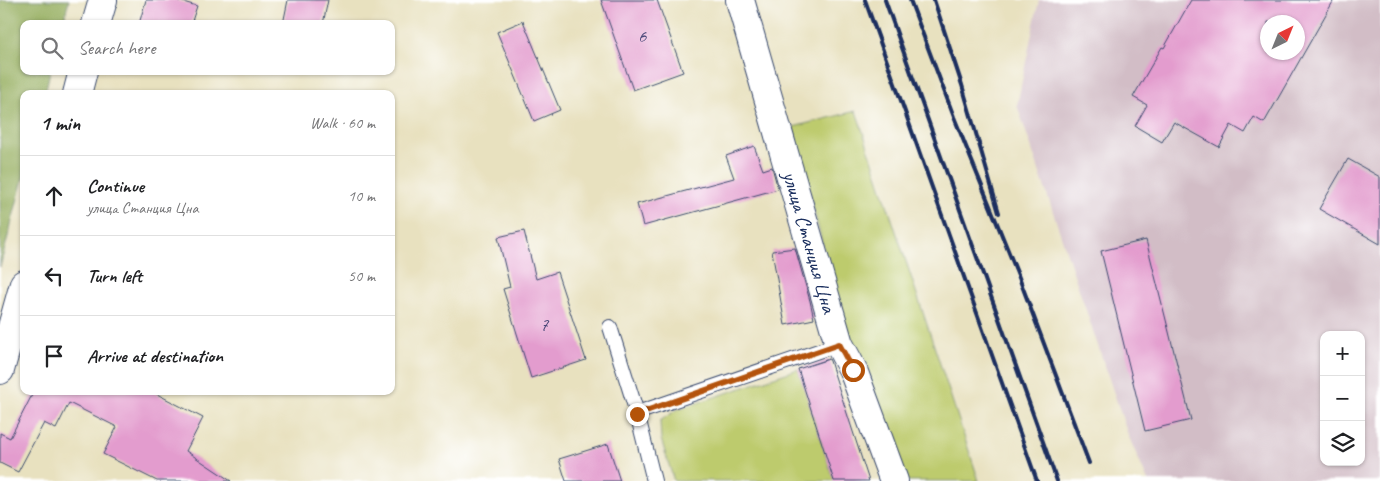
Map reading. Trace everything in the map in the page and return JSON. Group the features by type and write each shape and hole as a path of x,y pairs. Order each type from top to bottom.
{"street":[{"path":"97,20 103,0"},
{"name":"улица Станция Цна","path":"740,0 839,344 853,370 894,481"},
{"path":"78,90 82,75"},
{"path":"0,370 20,298"}],"lane":[{"path":"610,327 637,414 654,481"},
{"path":"637,414 839,344"}],"shaded area":[{"path":"1039,0 1380,0 1380,481 1148,481 1128,435 1017,105"}],"green space":[{"path":"0,0 69,0 64,20 20,20 20,75 49,75 46,90 20,90 20,190 0,267"},
{"path":"856,111 979,481 905,481 848,345 793,127"},
{"path":"798,369 834,481 674,481 661,439 660,421 676,410"}],"building":[{"path":"146,0 176,0 197,6 192,20 140,20"},
{"path":"288,0 328,0 324,20 284,20"},
{"path":"601,0 657,0 683,72 633,90"},
{"path":"1191,0 1334,0 1305,51 1305,15 1260,15 1260,60 1300,60 1264,123 1254,117 1245,133 1231,125 1219,147 1174,122 1162,142 1135,126 1147,105 1133,97 1162,47 1164,48"},
{"path":"523,21 560,110 534,121 497,32"},
{"path":"754,146 763,170 772,167 778,189 643,226 637,204 734,178 726,156"},
{"path":"1348,159 1380,177 1380,244 1319,209"},
{"path":"524,231 536,279 557,272 586,360 531,378 503,289 510,287 498,237"},
{"path":"1146,240 1191,420 1145,431 1101,251"},
{"path":"795,248 814,319 785,325 772,251"},
{"path":"829,359 869,481 834,481 798,369"},
{"path":"32,395 159,395 203,418 186,451 231,481 157,481 103,454 117,427 69,403 56,429 44,423 18,472 0,463 0,433 10,438"},
{"path":"608,444 620,481 566,481 559,459"}],"railway":[{"path":"865,0 1037,481"},
{"path":"885,0 1057,481"},
{"path":"910,0 954,117 1018,275 1089,463"},
{"path":"934,0 962,85 999,213"}],"route":[{"path":"637,414 839,344 853,370"}]}
